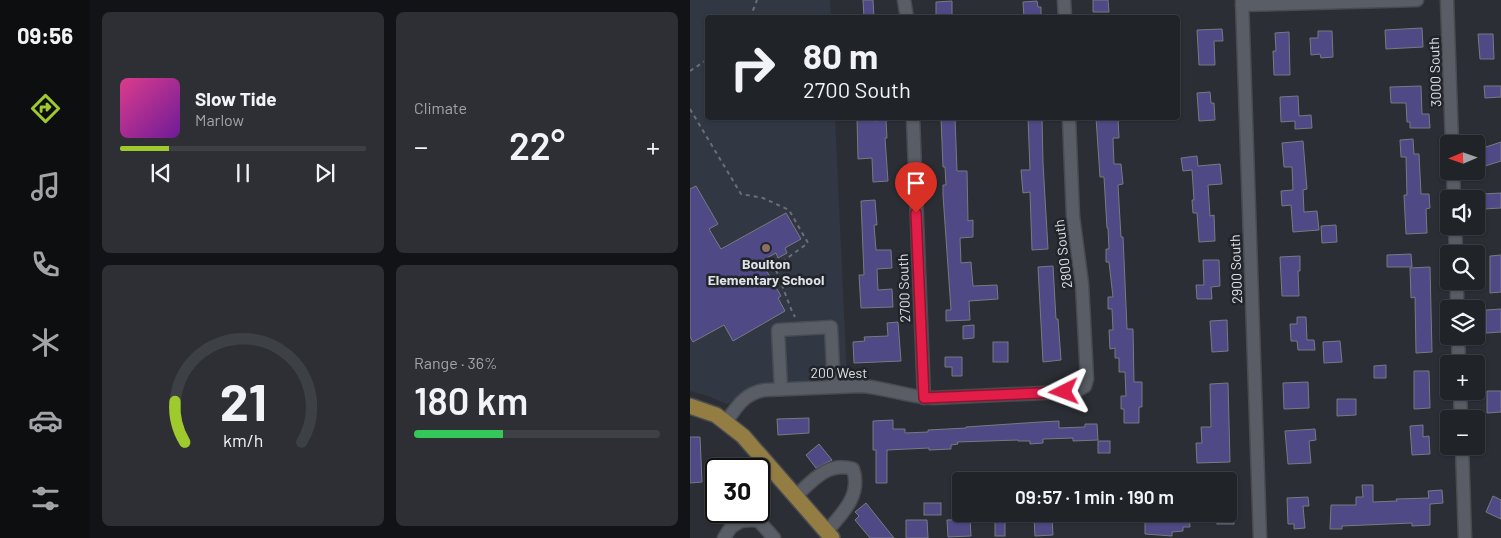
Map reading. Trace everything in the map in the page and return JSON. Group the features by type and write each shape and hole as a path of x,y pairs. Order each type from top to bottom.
{"main road":[{"path":"690,406 716,415 743,436 829,535"}],"street":[{"path":"904,0 906,15"},
{"path":"1064,0 1065,15"},
{"path":"1242,2 1417,0"},
{"name":"3000 South","path":"1448,0 1452,135"},
{"name":"2900 South","path":"1242,2 1260,538"},
{"name":"2700 South","path":"912,120 924,398"},
{"name":"2800 South","path":"1069,120 1073,216 1082,284 1086,379 1084,386"},
{"path":"781,389 778,330 785,329 832,328 834,387"},
{"name":"200 West","path":"726,422 746,396 758,391 866,386 924,398 1064,392 1080,389 1084,386"},
{"path":"1462,455 1465,538"},
{"path":"796,496 819,476 834,467 853,469 856,478 851,503 829,535"},
{"path":"724,538 731,527 741,521 752,520 759,521 774,538"}],"path":[{"path":"751,15 757,0"},
{"path":"690,71 705,61"},
{"path":"690,110 741,194 763,198 789,210 808,242 775,267 791,309 798,321"}],"shaded area":[{"name":"Boulton Elementary School","path":"690,0 830,0 831,15 705,15 705,120 835,120 847,379 754,385 741,392 727,404 690,391"}],"building":[{"path":"863,0 873,0 874,15 864,15"},
{"path":"1093,0 1108,0 1109,12 1093,12"},
{"path":"952,1 952,15 936,15 936,2"},
{"path":"1037,1 1038,7 1041,7 1041,15 1024,15 1023,2"},
{"path":"1422,28 1423,47 1386,49 1385,30"},
{"path":"1222,29 1223,41 1214,41 1215,65 1199,65 1197,30"},
{"path":"1318,31 1332,31 1333,57 1321,58 1320,54 1311,55 1310,38 1318,38"},
{"path":"1289,32 1290,75 1274,75 1273,51 1276,51 1275,33"},
{"path":"1478,34 1493,34 1494,59 1480,59"},
{"path":"1421,86 1422,114 1429,114 1430,128 1410,128 1410,122 1407,122 1406,103 1391,103 1390,87"},
{"path":"1484,86 1501,86 1501,97 1485,98"},
{"path":"1210,92 1211,103 1214,103 1215,120 1199,121 1197,93"},
{"path":"1298,96 1299,116 1311,115 1312,128 1295,129 1295,121 1281,122 1280,97"},
{"path":"857,120 886,120 887,138 885,138 888,181 873,182 872,158 858,159"},
{"path":"941,120 955,120 957,171 967,171 968,221 973,220 973,237 960,238 961,263 971,262 973,286 997,285 998,299 969,301 970,320 946,321 946,310 951,310 943,195 943,185 946,185 945,167 943,167"},
{"path":"1028,120 1042,120 1048,249 1032,250 1030,192 1023,193 1021,170 1030,170"},
{"path":"1096,120 1118,120 1119,138 1113,138 1114,164 1121,164 1123,184 1118,185 1121,237 1123,237 1127,329 1133,329 1134,382 1142,382 1142,407 1139,407 1139,423 1124,423 1124,409 1121,409 1121,396 1126,396 1125,372 1119,372 1119,358 1115,358 1115,348 1110,349 1109,330 1113,330 1112,309 1108,309 1108,297 1113,297 1109,262 1106,262 1106,249 1109,249 1104,177 1100,177"},
{"path":"1413,139 1414,154 1419,154 1421,194 1429,194 1430,208 1426,209 1427,233 1406,234 1404,195 1407,195 1406,157 1401,157 1400,140"},
{"path":"1303,141 1307,189 1303,190 1304,212 1317,211 1319,230 1293,232 1291,205 1282,206 1281,191 1293,190 1292,167 1284,167 1282,143"},
{"path":"1501,142 1501,161 1485,166 1485,147"},
{"path":"1197,156 1198,166 1220,164 1222,184 1208,185 1210,216 1214,215 1215,241 1199,242 1197,213 1193,213 1192,170 1183,171 1181,158"},
{"name":"Boulton Elementary School","path":"696,186 718,224 709,229 721,249 786,213 801,239 785,248 787,253 778,258 776,253 761,261 781,296 778,298 785,311 733,341 724,325 693,342 690,337 690,189"},
{"path":"1501,193 1501,208 1485,209 1485,194"},
{"path":"875,200 876,250 891,250 892,268 877,269 878,290 892,289 893,307 861,308 859,275 864,275 861,201"},
{"path":"1336,225 1337,242 1322,243 1321,226"},
{"path":"1411,254 1412,267 1387,267 1387,255"},
{"path":"1501,255 1501,292 1490,293 1490,256"},
{"path":"1300,256 1300,271 1298,271 1299,296 1282,296 1280,257"},
{"path":"1203,260 1219,260 1220,286 1211,287 1212,299 1197,299 1196,285 1204,285"},
{"path":"1053,266 1056,319 1058,319 1061,360 1043,362 1038,267"},
{"path":"1430,267 1432,352 1416,353 1415,297 1411,298 1410,268"},
{"path":"1501,309 1501,332 1486,333 1486,310"},
{"path":"1297,317 1306,317 1307,340 1314,340 1315,350 1298,350 1297,341 1291,341 1290,324 1297,324"},
{"path":"1227,320 1228,351 1212,352 1210,321"},
{"path":"898,322 901,361 854,363 853,342 865,341 864,337 888,336 887,323"},
{"path":"974,325 974,338 963,339 963,326"},
{"path":"1340,341 1342,362 1324,363 1323,342"},
{"path":"993,342 1008,342 1008,362 993,362"},
{"path":"945,357 962,357 962,376 952,376 952,367 945,367"},
{"path":"1386,365 1386,378 1374,378 1374,366"},
{"path":"1414,371 1429,371 1430,408 1414,409"},
{"path":"1308,382 1309,408 1284,409 1283,383"},
{"path":"1228,383 1230,462 1197,463 1196,443 1202,443 1201,427 1211,427 1210,384"},
{"path":"1487,391 1501,391 1501,412 1487,413"},
{"path":"1337,399 1356,399 1356,415 1337,416"},
{"path":"809,418 809,433 778,435 777,419"},
{"path":"893,420 893,429 905,429 905,433 1059,421 1059,428 1085,427 1085,424 1097,424 1098,440 1073,441 1073,438 1043,439 1043,443 1030,444 1030,441 1018,440 957,442 958,444 951,445 951,449 887,450 887,483 876,483 876,450 873,450 873,421"},
{"path":"1423,425 1423,437 1429,436 1430,454 1412,455 1410,426"},
{"path":"1315,429 1316,440 1309,441 1311,463 1288,464 1285,431"},
{"path":"690,437 700,437 702,482 690,483"},
{"path":"1098,441 1110,441 1110,453 1098,453"},
{"path":"819,444 832,460 816,468 806,455"},
{"path":"1362,485 1373,485 1373,502 1429,498 1428,491 1442,490 1443,503 1430,504 1430,525 1412,526 1412,523 1342,526 1342,529 1330,529 1331,505 1356,505 1356,497 1363,497"},
{"path":"1493,496 1501,500 1501,519 1486,512"},
{"path":"1308,497 1309,506 1303,506 1305,528 1294,529 1294,524 1288,524 1287,498"},
{"path":"866,503 894,538 870,538 855,520 859,516 855,512"},
{"path":"924,503 941,503 941,515 924,515"},
{"path":"906,520 927,520 928,538 906,538"},
{"path":"947,520 952,520 952,522 970,522 971,536 948,537"},
{"path":"995,522 1005,522 1005,536 995,536"},
{"path":"1034,522 1052,522 1053,535 1035,536"},
{"path":"1145,522 1190,522 1190,527 1183,527 1183,531 1172,532 1172,536 1145,534"},
{"path":"1217,522 1234,522 1234,524 1217,524"}],"place":[{"name":"Boulton Elementary School","path":"766,248"}],"route":[{"path":"916,213 924,398 1064,392"}]}
